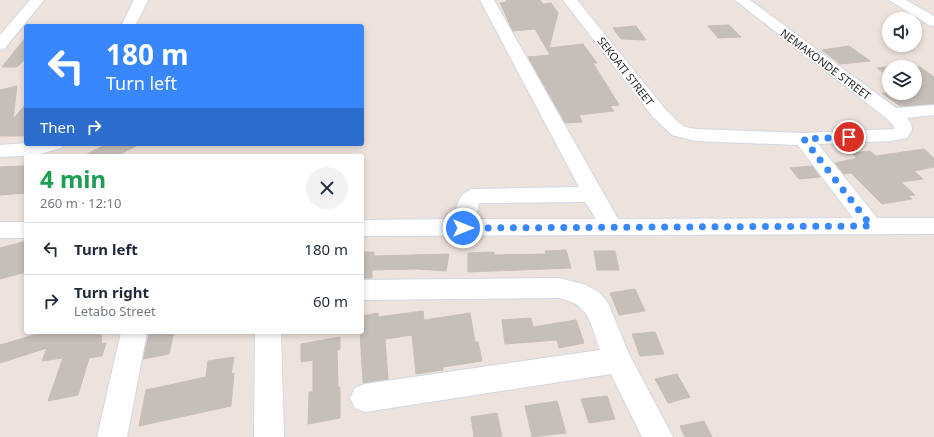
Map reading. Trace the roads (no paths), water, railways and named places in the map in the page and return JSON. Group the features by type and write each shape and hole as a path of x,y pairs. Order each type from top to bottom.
{"street":[{"path":"0,45 37,0"},
{"path":"129,24 141,0"},
{"path":"487,0 612,227"},
{"name":"SEKOATI STREET","path":"570,0 659,113 673,127 689,134 804,139"},
{"name":"NEMAKONDE STREET","path":"742,0 892,114 902,123 903,130 900,134 891,135 804,139"},
{"path":"896,0 934,22"},
{"path":"892,114 934,110"},
{"path":"804,139 871,226"},
{"path":"0,151 37,149 47,146"},
{"path":"463,228 468,202 473,196 582,194 590,195 596,199"},
{"path":"364,228 934,226"},
{"path":"0,230 24,230"},
{"path":"364,290 559,288 576,292 591,300 599,311 618,360 658,437"},
{"path":"112,437 134,334"},
{"path":"269,334 269,437"},
{"path":"365,398 618,360"}]}
